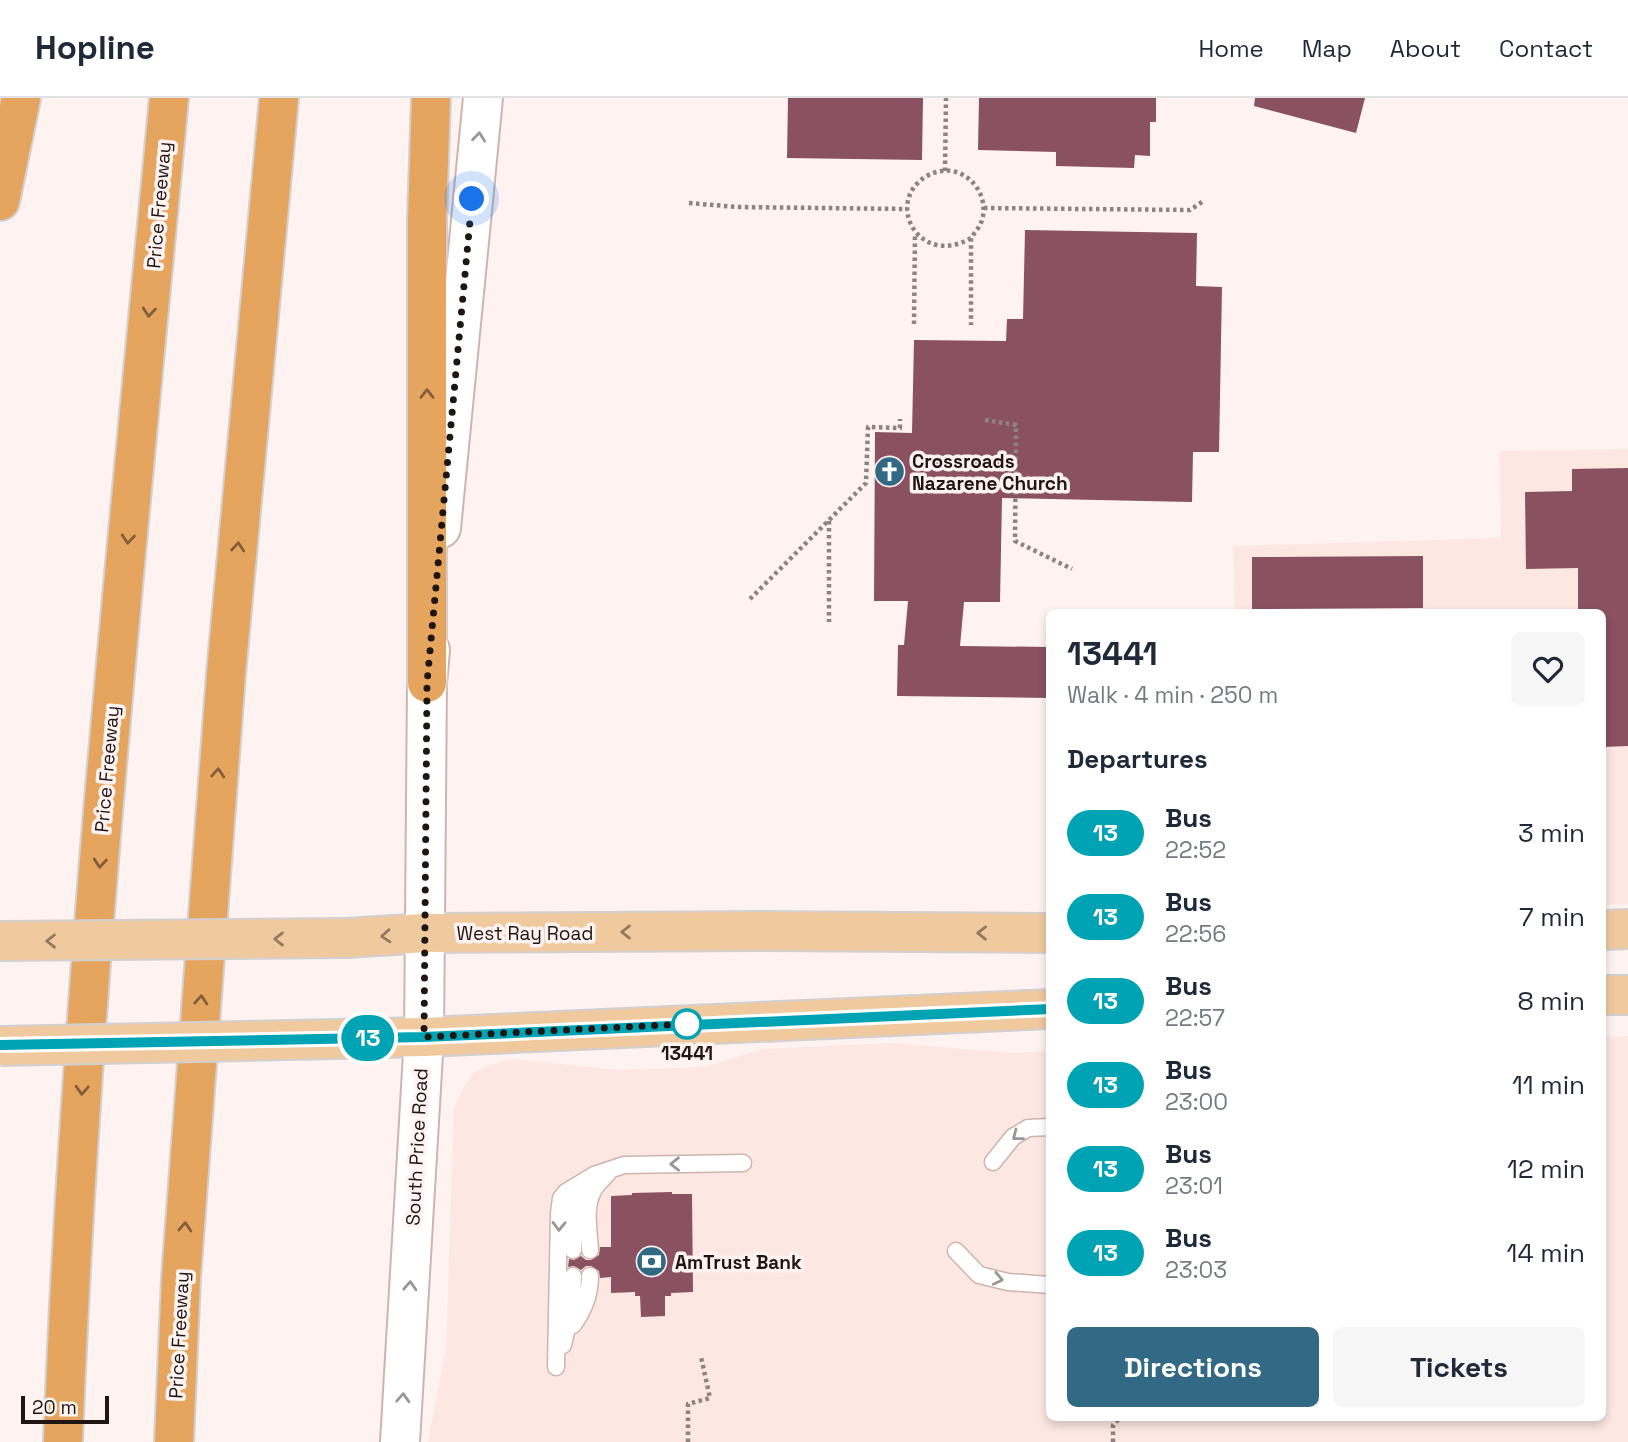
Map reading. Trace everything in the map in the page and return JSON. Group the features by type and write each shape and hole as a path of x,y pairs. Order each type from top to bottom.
{"highway":[{"path":"0,201 21,98"},
{"name":"Price Freeway","path":"63,1442 85,1034 169,98"},
{"name":"Price Freeway","path":"174,1442 181,1278 226,674 279,98"},
{"path":"427,683 427,221 431,98"}],"main road":[{"name":"South Price Road","path":"400,1442 424,1037 427,683 482,98"},
{"path":"1606,930 1628,929"},
{"name":"West Ray Road","path":"0,941 347,938 425,933 1046,933"},
{"path":"1606,995 1628,995"},
{"path":"0,1045 424,1037 1046,1009"}],"lane":[{"path":"993,1162 1013,1137 1028,1128 1046,1128"},
{"path":"573,1276 572,1307 556,1367 561,1198 572,1187 594,1175 624,1165 743,1163"},
{"path":"590,1250 590,1195 612,1169"},
{"path":"573,1250 573,1199 579,1188 594,1175"},
{"path":"956,1251 978,1275 1008,1282 1046,1285"},
{"path":"566,1336 585,1304 590,1291 590,1276"}],"path":[{"path":"945,171 946,98"},
{"path":"945,171 968,178 982,197 984,208 983,219 971,238 948,247 936,246 915,232 907,209 909,197 923,178 945,171"},
{"path":"984,208 1190,210 1205,200"},
{"path":"689,203 737,207 907,209"},
{"path":"914,324 915,232"},
{"path":"971,238 971,325"},
{"path":"750,599 866,484 868,427 900,428 900,419"},
{"path":"985,420 1016,425 1015,541 1072,569"},
{"path":"829,520 829,622"},
{"path":"688,1442 688,1404 710,1398 701,1357"},
{"path":"1113,1442 1113,1425 1117,1421"}],"shaded area":[{"path":"1628,449 1628,904 1606,905 1606,609 1235,609 1233,546 1501,538 1499,451"},
{"path":"1628,1036 1628,1442 428,1442 446,1348 454,1108 474,1072 513,1059 618,1070 704,1067 763,1049 892,1043 1012,1053 1046,1051 1046,1421 1606,1421 1606,1037"}],"building":[{"path":"788,98 923,98 922,160 787,158"},
{"path":"979,98 1156,98 1156,122 1150,122 1150,156 1135,155 1134,168 1056,166 1056,152 978,150"},
{"path":"1255,98 1365,98 1356,133 1254,106"},
{"path":"1025,230 1197,233 1196,286 1222,287 1219,452 1193,452 1192,502 1002,498 1000,602 964,602 960,646 1046,647 1046,698 897,696 898,645 904,645 908,601 874,601 875,432 912,433 914,340 1006,341 1007,319 1023,319"},
{"path":"1628,468 1628,746 1606,747 1606,609 1578,609 1578,568 1526,569 1525,492 1572,491 1572,469"},
{"path":"1423,556 1423,608 1252,609 1252,557"},
{"name":"AmTrust Bank","path":"672,1192 692,1194 693,1292 671,1293 671,1296 665,1296 665,1316 641,1317 640,1296 635,1296 635,1292 611,1293 611,1277 600,1278 599,1271 591,1266 581,1270 574,1266 568,1267 569,1259 574,1260 581,1256 591,1260 599,1255 600,1247 611,1247 611,1196"}],"bus line":[{"name":"13","path":"0,1045 424,1037 1046,1009"}],"place":[{"name":"Crossroads Nazarene Church","path":"889,472"},
{"name":"13441","path":"687,1024"},
{"name":"AmTrust Bank","path":"652,1262"}],"route":[{"path":"472,199 427,683 424,1037 687,1024"}]}
